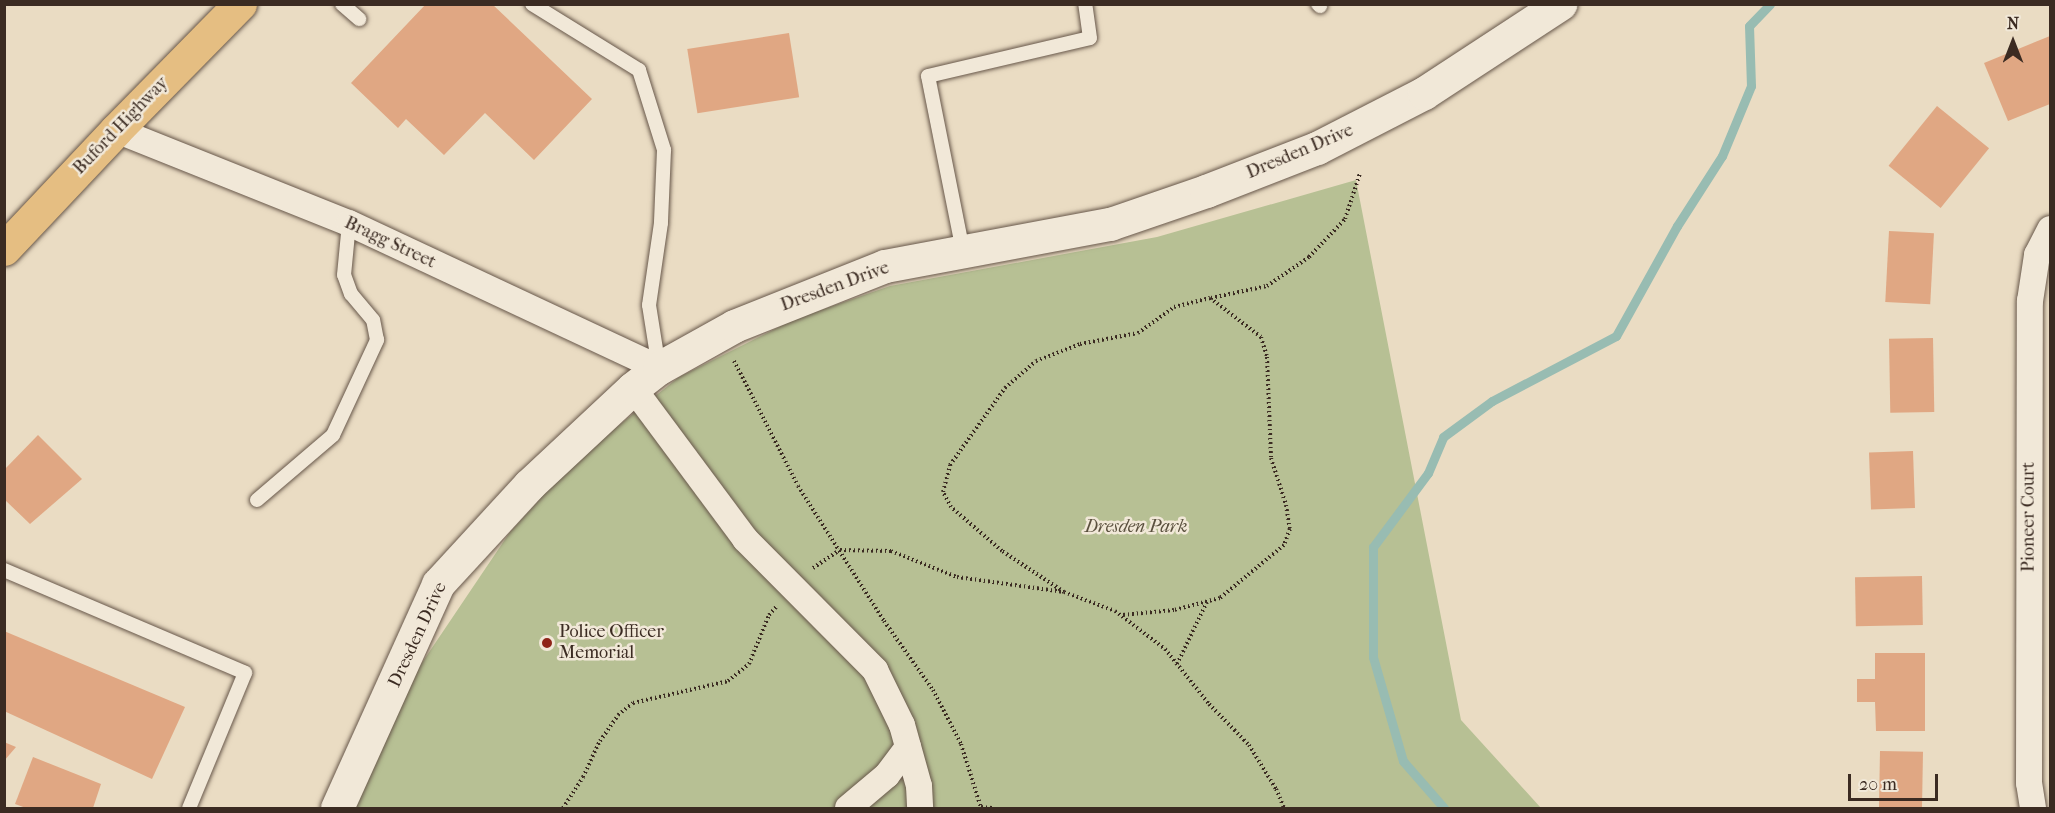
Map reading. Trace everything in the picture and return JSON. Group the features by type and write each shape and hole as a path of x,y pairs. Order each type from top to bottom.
{"main road":[{"name":"Buford Highway","path":"4,249 116,130 240,4"}],"street":[{"name":"Dresden Drive","path":"337,808 438,584 529,485 633,388 659,368 734,327 885,266 1110,224 1206,191 1317,148 1424,93 1560,4"},
{"name":"Bragg Street","path":"116,130 349,223 659,368"},
{"name":"Pioneer Court","path":"2033,808 2029,783 2030,301 2037,255 2050,229"},
{"path":"633,388 745,539 875,670 902,725 919,786 920,808"},
{"path":"848,808 887,775 908,747"}],"lane":[{"path":"342,4 359,19"},
{"path":"532,4 639,70 664,150 661,223 649,305 659,368"},
{"path":"964,253 928,76 1090,38 1085,4"},
{"path":"257,500 333,435 377,339 373,320 351,294 344,275 349,223"},
{"path":"4,570 245,673 189,808"}],"path":[{"path":"1284,808 1276,789 1249,745 1209,704 1165,649 1122,615 1064,592 1002,551 951,507 943,492 950,465 1005,388 1036,361 1080,344 1138,333 1173,308 1267,286 1309,257 1345,219 1360,173"},
{"path":"1122,615 1174,610 1220,598 1264,564 1284,545 1290,529 1286,505 1271,458 1267,357 1261,337 1210,298"},
{"path":"723,365 733,359 798,486 884,621 933,690 961,744 981,808 992,808"},
{"path":"809,571 840,550 891,551 957,577 1064,592"},
{"path":"1177,664 1208,601"},
{"path":"563,808 583,777 600,741 618,715 633,703 728,681 749,664 769,615 781,602"}],"green space":[{"name":"Dresden Park","path":"1356,180 1461,720 1541,808 351,808 409,682 510,532 559,478 603,438 679,377 795,319 890,286 1157,237"}],"building":[{"path":"426,4 492,4 592,99 534,160 485,113 444,155 406,119 398,128 351,83"},
{"path":"789,33 799,97 697,113 687,49"},
{"path":"2050,36 2050,104 2008,121 1984,63"},
{"path":"1937,106 1989,148 1941,208 1889,166"},
{"path":"1889,231 1934,233 1930,304 1885,302"},
{"path":"1933,338 1934,412 1890,413 1889,339"},
{"path":"38,435 82,479 30,524 4,499 4,470"},
{"path":"1913,451 1915,508 1871,510 1869,453"},
{"path":"1922,576 1923,625 1856,626 1855,577"},
{"path":"4,631 185,707 152,779 4,711"},
{"path":"1875,653 1925,653 1925,731 1876,731 1875,702 1857,702 1857,679 1875,679"},
{"path":"4,742 16,747 4,761"},
{"path":"1880,751 1923,752 1922,808 1879,808"},
{"path":"33,757 101,784 93,808 26,808 15,804"}],"waterway":[{"path":"1444,808 1403,761 1373,657 1373,547 1428,473 1443,437 1492,401 1616,336 1677,226 1722,156 1751,86 1749,26 1770,4"}],"place":[{"name":"Police Officer Memorial","path":"547,643"}]}
